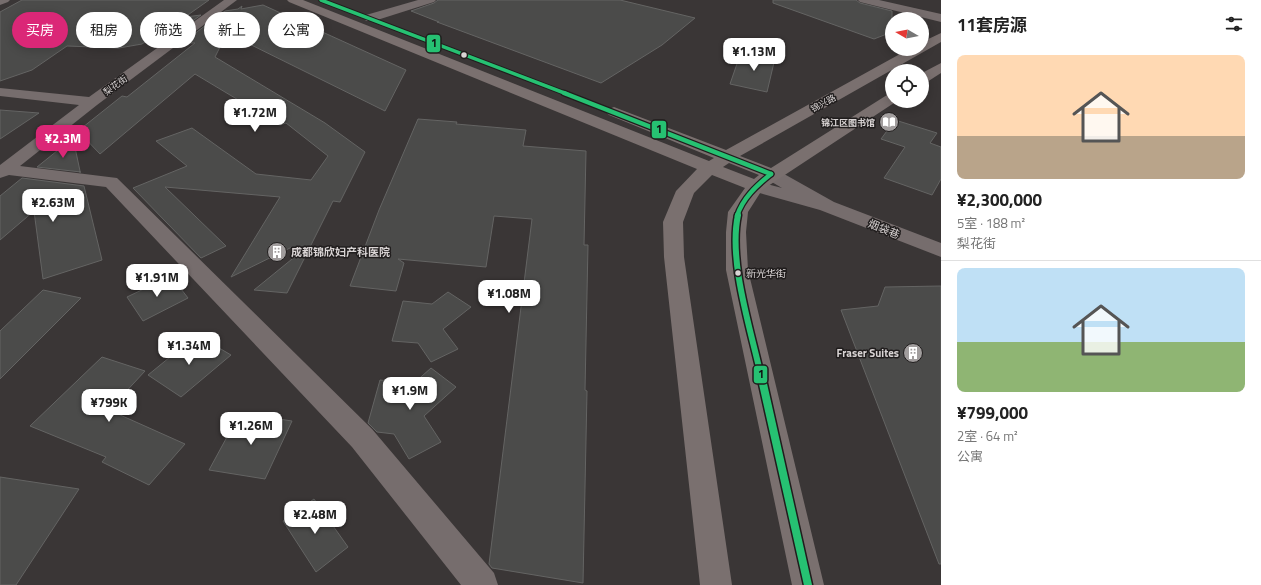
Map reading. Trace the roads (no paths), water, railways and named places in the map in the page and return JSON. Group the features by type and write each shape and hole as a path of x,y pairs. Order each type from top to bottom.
{"main road":[{"path":"293,0 720,162 763,180"},
{"path":"321,0 370,18 763,180"},
{"path":"929,43 941,37"},
{"name":"锦兴路","path":"720,162 907,56"},
{"path":"929,75 941,67"},
{"path":"808,585 738,270 736,232 738,212 763,180 885,102"},
{"path":"716,585 674,257 673,222 685,191 700,175 720,162"}],"street":[{"path":"0,2 4,0"},
{"name":"梨花街","path":"3,171 92,102 231,0"},
{"path":"370,18 430,0"},
{"path":"864,0 941,18"},
{"path":"0,92 92,102"},
{"path":"3,171 111,182 362,438 482,585"},
{"name":"烟袋巷","path":"763,180 941,250"}],"place":[{"name":"锦江区图书馆","path":"889,122"},
{"name":"成都锦欣妇产科医院","path":"277,252"},
{"name":"新光华街","path":"738,273"},
{"name":"Fraser Suites","path":"913,353"}]}
